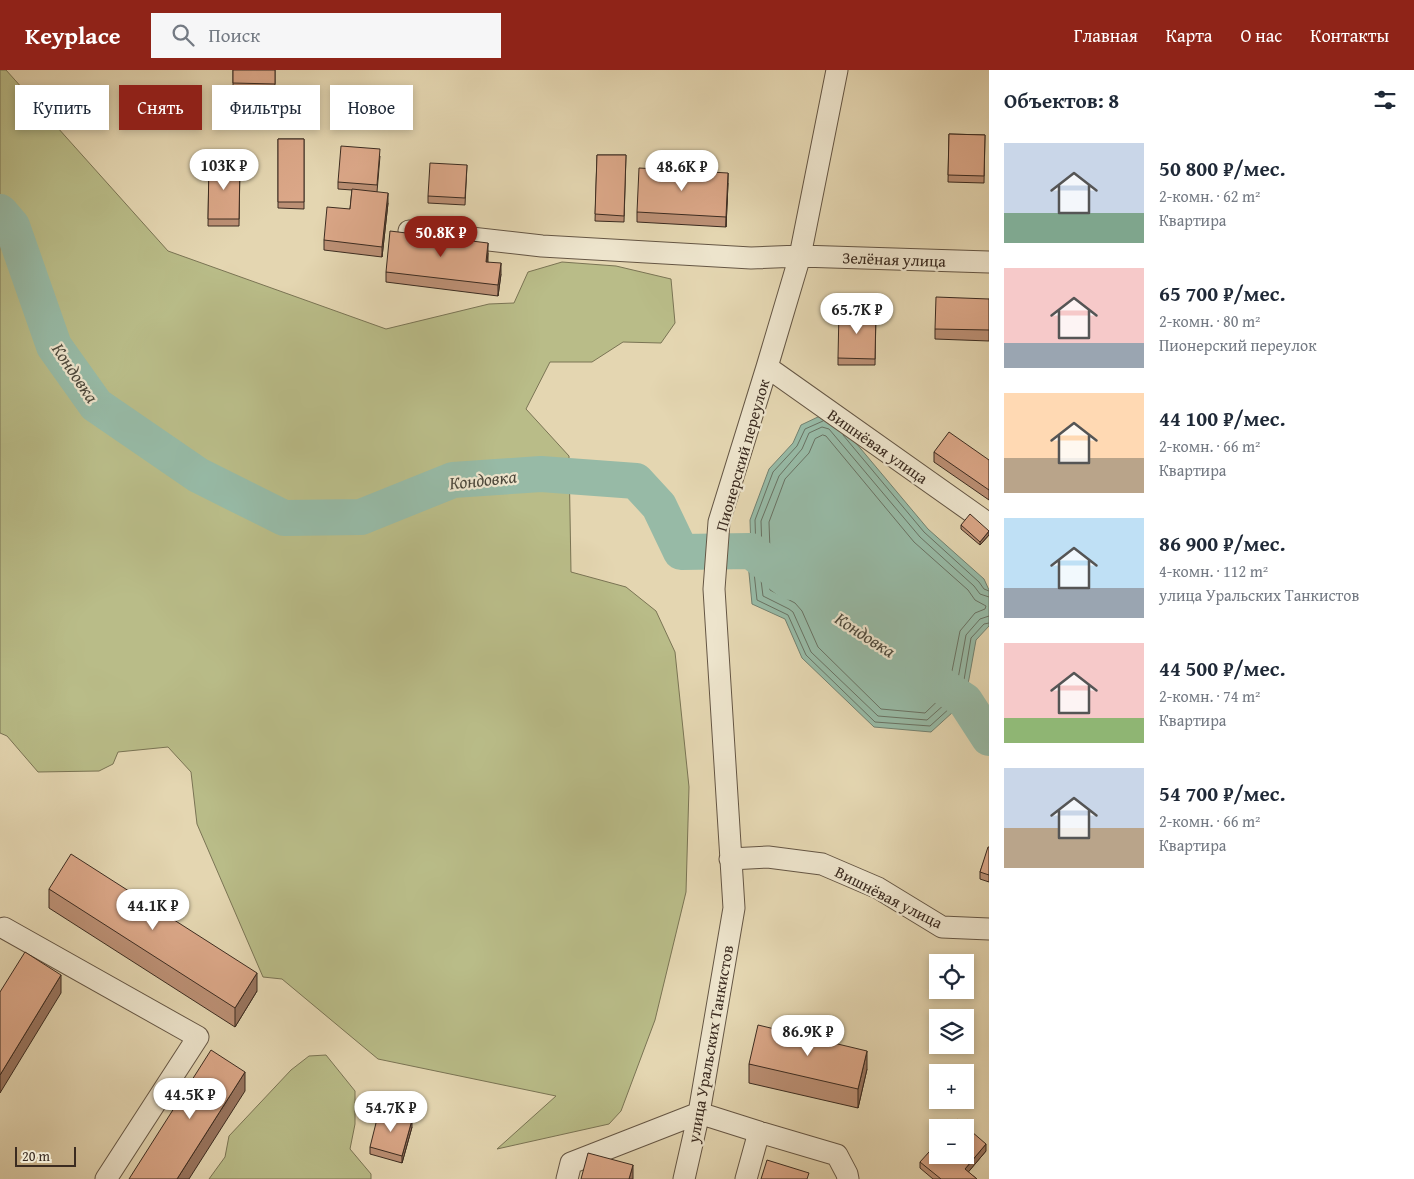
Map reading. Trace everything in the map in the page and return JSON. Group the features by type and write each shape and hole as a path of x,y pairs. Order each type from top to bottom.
{"street":[{"name":"Пионерский переулок","path":"734,908 714,589 719,522 800,256 837,70"},
{"name":"Зелёная улица","path":"409,230 542,246 751,258 800,256 989,262"},
{"name":"Вишнёвая улица","path":"767,367 989,524"},
{"name":"Вишнёвая улица","path":"730,859 768,857 822,864 878,888 942,927 989,929"},
{"name":"улица Уральских Танкистов","path":"684,1179 699,1112 734,908"},
{"path":"1,929 198,1037 106,1179"},
{"path":"567,1179 571,1163 699,1112 837,1155 848,1179"},
{"path":"746,1179 759,1132"}],"shaded area":[{"path":"0,70 6,70 19,85 15,85 15,130 60,130 168,251 386,329 489,304 514,303 528,272 562,262 616,266 671,279 675,323 661,343 623,342 592,362 550,362 526,409 569,456 571,572 626,587 656,611 675,652 689,787 686,892 655,1020 621,1111 609,1124 497,1149 556,1096 378,1059 282,979 263,977 197,824 191,772 168,747 118,752 113,764 99,771 38,772 7,736 0,733"},
{"path":"326,1055 355,1091 355,1124 350,1149 371,1174 371,1179 209,1179 225,1157 229,1136 291,1070 309,1056"}],"water":[{"path":"820,416 835,418 928,529 984,579 989,590 989,626 976,640 965,701 931,732 874,727 802,658 785,619 752,604 748,563 751,551 750,520 769,469 793,443 801,425"}],"building":[{"path":"233,70 275,70 275,84 233,83"},
{"path":"949,134 985,135 984,176 948,175"},
{"path":"278,139 304,139 304,202 278,202"},
{"path":"341,146 380,149 377,185 338,182"},
{"path":"597,155 626,155 624,216 595,214"},
{"path":"209,162 240,163 239,219 208,219"},
{"path":"430,163 467,165 465,198 428,196"},
{"path":"639,168 728,173 726,217 637,212"},
{"path":"352,189 388,193 382,247 324,240 327,207 350,209"},
{"path":"390,231 488,243 486,262 501,263 498,285 386,272"},
{"path":"936,297 989,299 989,330 935,329"},
{"path":"839,310 876,311 875,359 838,358"},
{"path":"949,432 989,460 989,490 934,452"},
{"path":"970,514 989,531 980,542 961,525"},
{"path":"989,847 989,875 980,872"},
{"path":"71,854 257,973 235,1008 49,889"},
{"path":"25,952 61,975 0,1075 0,992"},
{"path":"758,1025 867,1051 858,1089 749,1064"},
{"path":"211,1050 245,1072 177,1179 129,1179"},
{"path":"379,1111 412,1120 402,1156 370,1147"},
{"path":"974,1134 986,1144 974,1158"},
{"path":"929,1152 929,1164 969,1164 965,1169 977,1179 941,1179 920,1162"},
{"path":"588,1153 633,1165 629,1179 581,1179"},
{"path":"767,1160 809,1173 807,1179 761,1179"}],"waterway":[{"name":"Кондовка","path":"0,212 12,226 54,346 96,405 198,475 284,518 361,517 453,480 541,474 636,481 659,506 681,552 751,551 790,582"},
{"name":"Кондовка","path":"923,673 965,701 989,738"}]}
